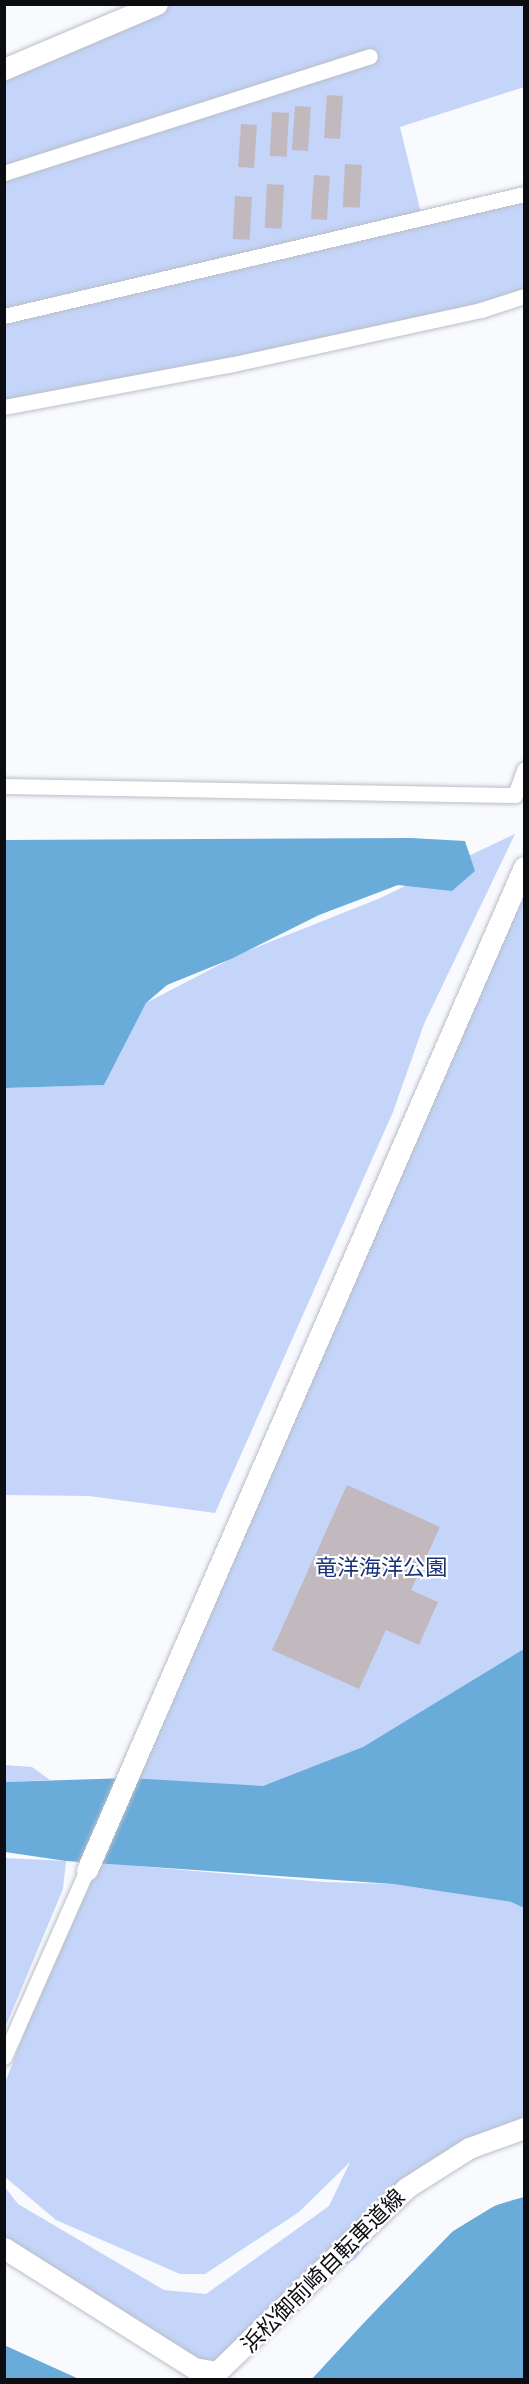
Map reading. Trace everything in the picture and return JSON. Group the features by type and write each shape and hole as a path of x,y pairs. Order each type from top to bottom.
{"street":[{"path":"4,69 157,4"},
{"path":"4,173 370,56"},
{"path":"4,316 525,194"},
{"path":"4,407 229,365 481,310 525,296"},
{"path":"4,786 514,795 525,770"},
{"path":"4,2056 129,1778 525,867"},
{"name":"浜松御前崎自転車道線","path":"4,2248 194,2368 217,2372 226,2367 406,2188 469,2148 525,2128"}],"green space":[{"path":"157,5 524,5 524,87 400,127 423,221 524,194 524,290 422,322 5,406 4,69"},
{"path":"515,834 424,1024 393,1112 215,1513 89,1496 5,1495 4,1088 104,1085 146,1003 242,953 378,899"},
{"name":"竜洋海洋公園","path":"524,887 524,1652 334,1764 263,1786 127,1783"},
{"path":"4,1765 32,1767 50,1780 5,1782"},
{"path":"5,1858 66,1861 63,1889 5,2028"},
{"path":"90,1862 324,1882 393,1884 511,1902 524,1908 524,2135 425,2173 356,2258 293,2301 217,2372 5,2246 4,2186 18,2204 164,2290 206,2294 329,2206 350,2162 299,2212 205,2274 180,2274 56,2220 5,2177 5,2083"}],"shaded area":[{"path":"411,838 465,841 475,871 452,891 398,885 319,915 231,959 167,985 146,1003 104,1085 5,1088 5,840"},
{"path":"524,1649 524,1908 511,1902 393,1884 66,1861 5,1852 4,1782 129,1778 263,1786 363,1747"},
{"path":"524,2195 524,2379 311,2380 442,2238 489,2208"},
{"path":"4,2345 79,2379 5,2379"}],"pier":[{"path":"524,2192 524,2197 496,2205 453,2231 308,2380 440,2236 487,2205"},
{"path":"4,2341 81,2377 82,2380 5,2345"}],"building":[{"path":"327,95 343,96 340,139 324,138"},
{"path":"295,106 311,107 308,151 292,150"},
{"path":"272,112 289,113 287,157 270,156"},
{"path":"241,124 257,125 254,168 238,167"},
{"path":"345,164 362,165 360,208 343,207"},
{"path":"314,175 330,176 327,220 311,219"},
{"path":"267,184 284,185 282,229 265,228"},
{"path":"235,196 252,197 250,240 233,239"},
{"path":"347,1485 440,1527 411,1590 438,1602 419,1645 386,1630 359,1689 272,1650"}]}
